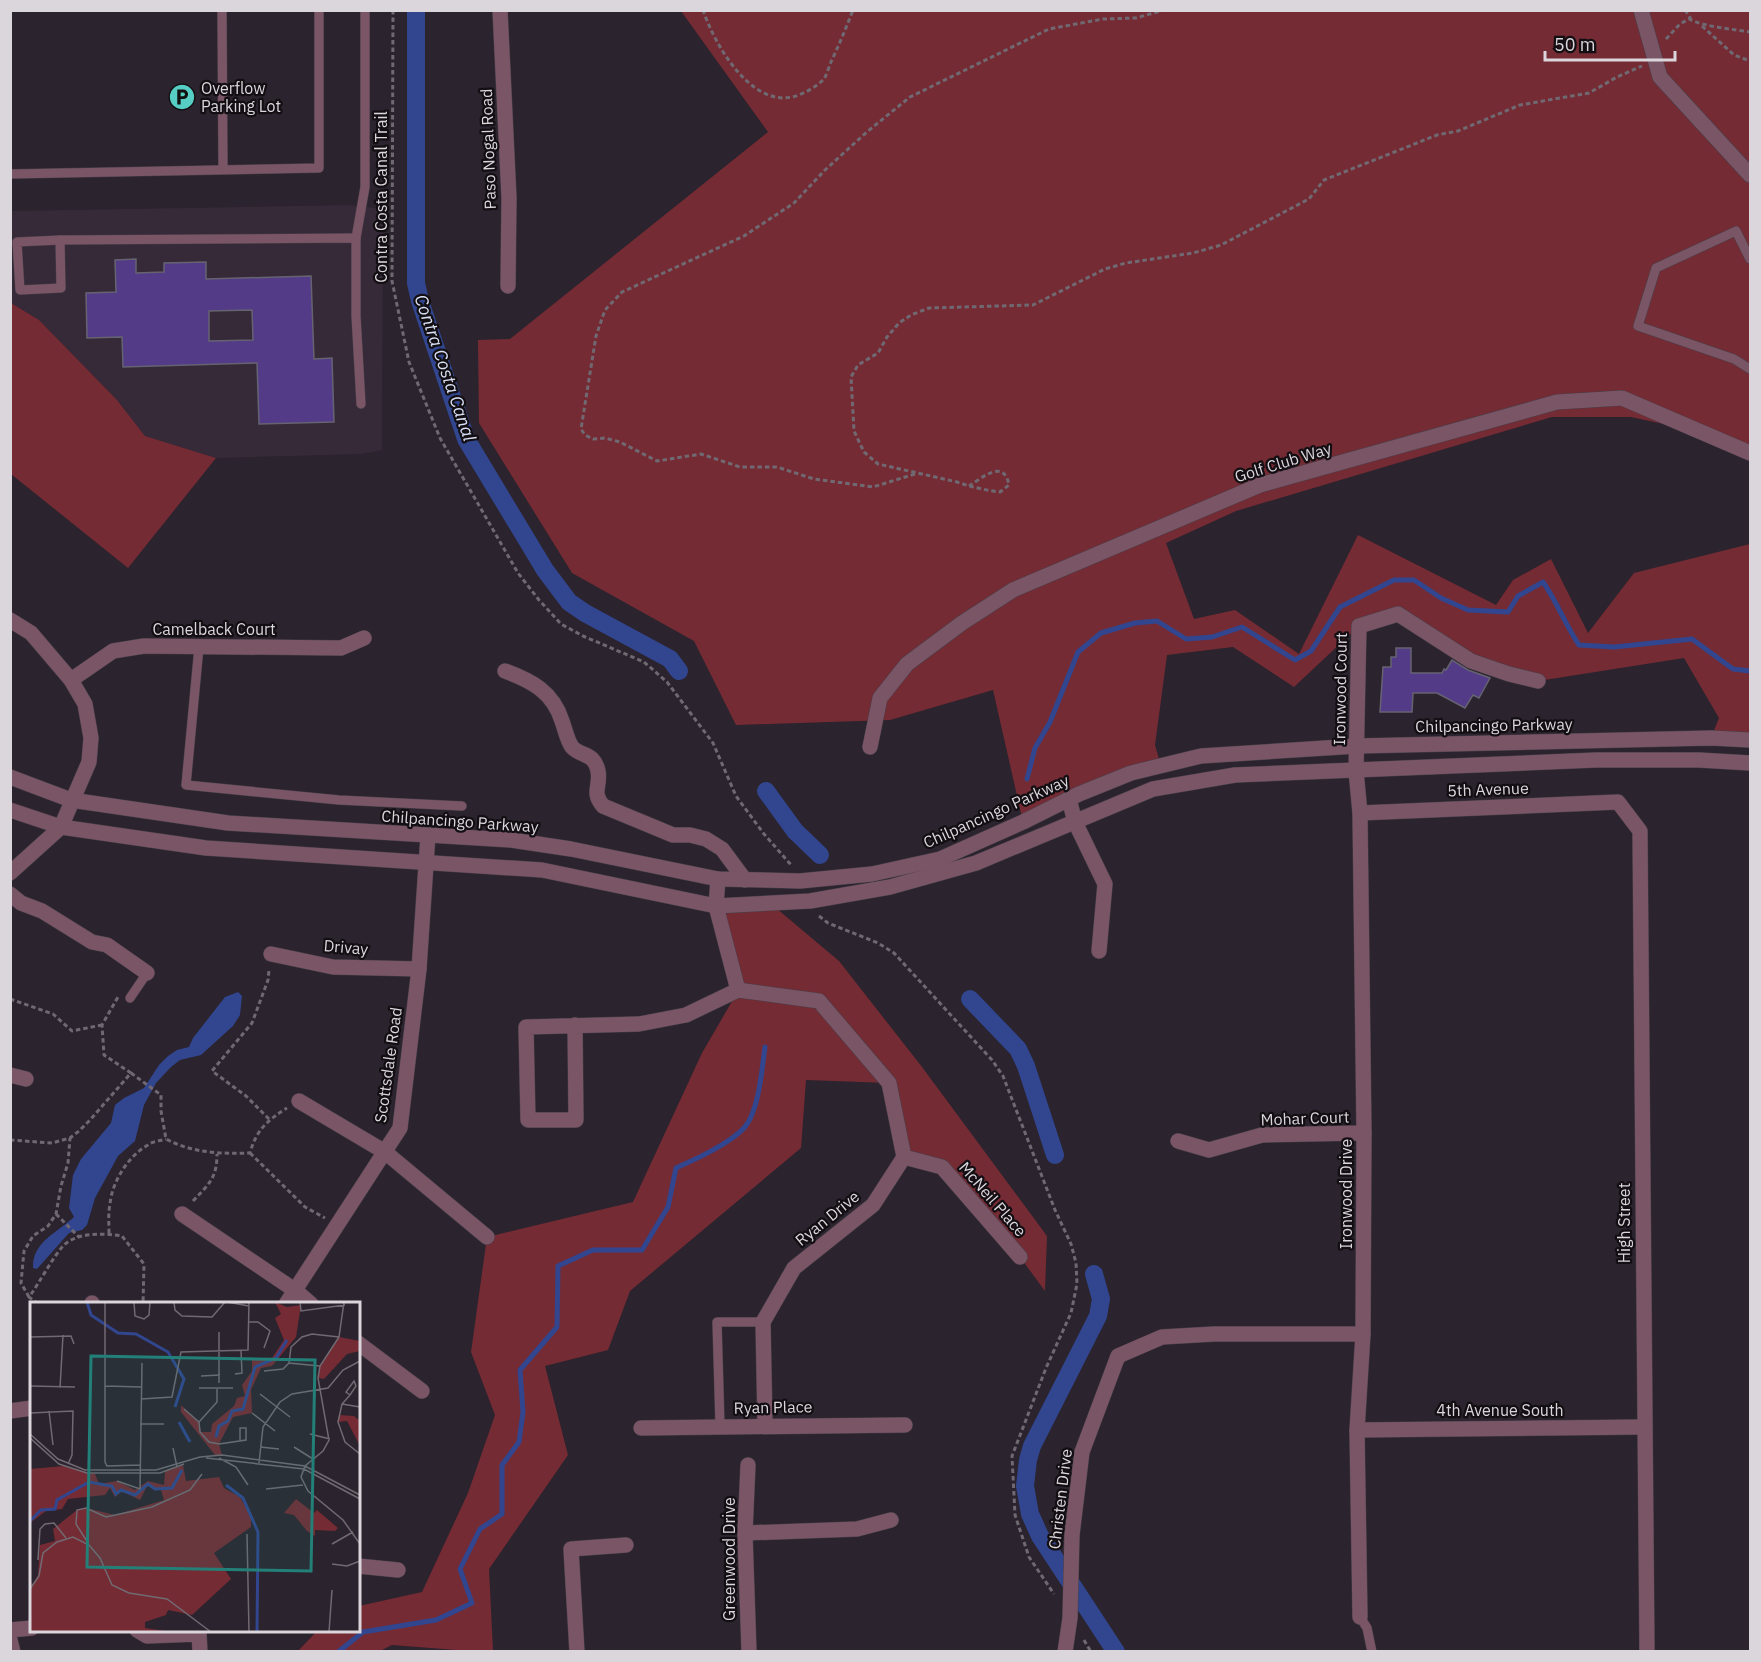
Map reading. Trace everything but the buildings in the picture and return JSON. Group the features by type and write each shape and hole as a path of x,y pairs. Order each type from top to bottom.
{"street":[{"name":"Paso Nogal Road","path":"500,10 509,198 508,286"},
{"path":"1641,10 1660,77 1750,175"},
{"name":"Golf Club Way","path":"870,747 880,698 907,664 962,623 1013,590 1260,485 1557,402 1622,398 1750,453"},
{"name":"Ironwood Court","path":"1356,771 1359,626 1398,614 1471,661 1538,681"},
{"path":"10,620 31,633 71,680 85,704 91,738 89,762 61,827 10,873"},
{"name":"Camelback Court","path":"71,680 113,651 144,646 341,648 364,638"},
{"path":"506,671 527,679 545,690 559,711 570,744 575,750 586,753 594,761 598,772 597,800 603,806 673,835 690,835 706,839 722,849 745,880"},
{"name":"Chilpancingo Parkway","path":"10,777 71,800 228,823 511,840 571,849 718,879 800,881 872,874 940,859 1131,773 1201,756 1357,746 1711,738 1750,740"},
{"name":"Chilpancingo Parkway","path":"10,810 61,827 206,848 542,870 716,906 810,901 890,887 976,863 1153,789 1235,775 1596,760 1699,760 1750,763"},
{"name":"Ironwood Drive","path":"1356,771 1360,813 1364,1133 1363,1334 1357,1430 1360,1617"},
{"path":"1069,799 1075,822 1105,884 1099,951"},
{"name":"5th Avenue","path":"1360,813 1618,802"},
{"name":"High Street","path":"1618,802 1640,831 1647,1652"},
{"name":"Scottsdale Road","path":"288,1302 400,1128 419,969 428,835"},
{"path":"718,879 716,906 738,990"},
{"path":"10,894 21,903 42,911 92,942 107,945 147,973"},
{"name":"Drivay","path":"271,954 333,967 419,969"},
{"path":"575,1025 576,1120 528,1120 526,1027 575,1025 639,1024 686,1015 738,990 819,1001 889,1083 904,1157"},
{"path":"299,1101 385,1152 487,1237"},
{"name":"Mohar Court","path":"1178,1141 1209,1150 1262,1135 1364,1133"},
{"name":"McNeil Place","path":"904,1157 942,1167 1020,1257"},
{"name":"Ryan Drive","path":"765,1425 764,1322 794,1268 873,1205 904,1157"},
{"path":"182,1214 309,1302"},
{"name":"Christen Drive","path":"1065,1652 1071,1599 1072,1535 1082,1452 1118,1356 1162,1337 1214,1334 1363,1334"},
{"path":"360,1344 422,1391"},
{"path":"10,1411 30,1408"},
{"name":"Ryan Place","path":"641,1428 905,1425"},
{"name":"4th Avenue South","path":"1357,1430 1644,1427"},
{"name":"Greenwood Drive","path":"748,1465 744,1533 749,1652"},
{"path":"744,1533 857,1529 891,1520"},
{"path":"577,1652 571,1549 626,1545"},
{"path":"360,1564 398,1570"},
{"path":"10,1630 30,1628"},
{"path":"140,1632 147,1636 200,1632 200,1652"},
{"path":"10,1640 13,1652"}],"lane":[{"path":"222,10 223,169"},
{"path":"10,174 319,168 319,10"},
{"path":"361,404 356,316 356,238 365,187 365,10"},
{"path":"1750,259 1736,231 1656,268 1638,326 1734,359 1750,369"},
{"path":"60,240 61,288 20,290 17,242 60,240 356,238"},
{"path":"199,646 186,785 339,800 462,806"},
{"path":"130,998 147,973"},
{"path":"720,1426 717,1322 764,1322"},
{"path":"1360,1617 1367,1628 1372,1652"}],"path":[{"name":"Contra Costa Canal Trail","path":"393,10 392,281 409,362 440,438 512,563 539,600 561,624 582,636 644,662 667,682 713,743 736,796 764,834 795,869 800,881"},
{"path":"703,10 711,33 730,62 750,84 772,97 792,98 809,91 825,78 853,10"},
{"path":"916,473 873,487 814,479 777,467 740,467 701,454 657,461 620,442 605,438 592,439 581,429 596,336 605,310 622,292 744,236 794,203 825,170 910,97 1049,29 1103,19 1136,18 1164,10"},
{"path":"1684,10 1688,17 1701,25 1734,55 1750,61"},
{"path":"969,486 993,471 1003,472 1008,476 1009,485 1000,492 980,490 878,464 864,452 854,432 851,377 858,365 878,353 899,322 911,315 929,308 1033,306 1105,269 1145,259 1193,253 1221,245 1309,199 1324,180 1520,105 1588,93 1643,66 1680,24 1689,20 1701,25 1750,32"},
{"path":"268,1119 246,1096 212,1071 252,1023 268,980 271,954"},
{"path":"130,998 117,997 102,1025 104,1055 161,1095 161,1111 166,1139"},
{"path":"10,999 54,1014 72,1031 102,1025"},
{"path":"10,1140 52,1143 70,1138 79,1131 130,1073"},
{"path":"250,1153 253,1140 268,1119 299,1101"},
{"path":"35,1302 29,1297 21,1283 24,1251 33,1236 48,1226 56,1214 68,1163 70,1138"},
{"path":"109,1234 110,1203 116,1183 125,1167 137,1152 150,1143 166,1139 188,1148 217,1154 250,1153 305,1207 338,1225"},
{"path":"182,1214 208,1185 217,1169 217,1154"},
{"path":"56,1214 79,1237"},
{"path":"29,1297 64,1245 79,1237 109,1234 122,1236 144,1264 143,1302"}],"shaded area":[{"path":"681,11 1750,11 1750,453 1696,431 1631,417 1552,417 1236,511 1166,543 1194,619 1235,610 1299,654 1358,535 1496,605 1513,580 1551,559 1588,633 1634,573 1750,544 1750,740 1711,738 1719,718 1684,658 1538,681 1508,674 1398,614 1359,626 1294,687 1233,647 1167,655 1155,745 1161,766 1023,822 993,690 890,720 736,725 694,641 572,573 479,423 478,340 510,339 768,132"},
{"path":"350,205 383,209 382,450 362,454 216,458 145,436 117,400 39,320 11,303 11,211"},
{"path":"11,303 39,320 117,400 145,436 216,458 128,568 11,474"},
{"path":"770,903 839,961 922,1067 1047,1236 1045,1291 1020,1257 942,1167 904,1157 889,1083 806,1080 801,1148 630,1291 608,1350 545,1366 568,1455 489,1569 493,1651 392,1645 380,1651 297,1652 316,1632 360,1632 360,1606 422,1592 468,1493 495,1415 471,1352 487,1237 633,1202 702,1053 738,991 716,906"}],"water":[{"path":"238,992 242,996 240,1015 233,1026 201,1055 180,1060 156,1083 144,1105 135,1141 118,1156 95,1198 87,1225 82,1230 69,1233 37,1269 33,1268 34,1259 41,1245 74,1217 69,1208 73,1175 81,1159 111,1123 115,1105 144,1088 168,1056 177,1050 189,1047 193,1038 225,997"}],"waterway":[{"name":"Contra Costa Canal","path":"416,10 416,283 466,439 545,570 569,602 670,659 679,671"},
{"path":"1027,779 1035,748 1050,722 1078,652 1101,633 1135,623 1157,621 1186,639 1212,637 1242,627 1295,660 1311,651 1340,607 1394,580 1414,580 1441,598 1468,610 1508,612 1518,596 1543,582 1579,645 1614,647 1692,639 1733,669 1750,671"},
{"name":"Contra Costa Canal","path":"766,791 795,831 820,855"},
{"name":"Contra Costa Canal","path":"970,999 1018,1049 1026,1066 1055,1155"},
{"path":"338,1652 363,1632 436,1620 472,1603 460,1569 480,1529 502,1514 502,1465 519,1442 523,1412 520,1370 557,1327 558,1266 593,1250 642,1250 668,1207 676,1168 730,1140 749,1121 759,1089 765,1047"},
{"name":"Contra Costa Canal","path":"1094,1274 1101,1299 1098,1316 1032,1446 1025,1486 1030,1514 1040,1536 1116,1652"}],"place":[{"name":"Overflow Parking Lot","path":"182,97"}]}
